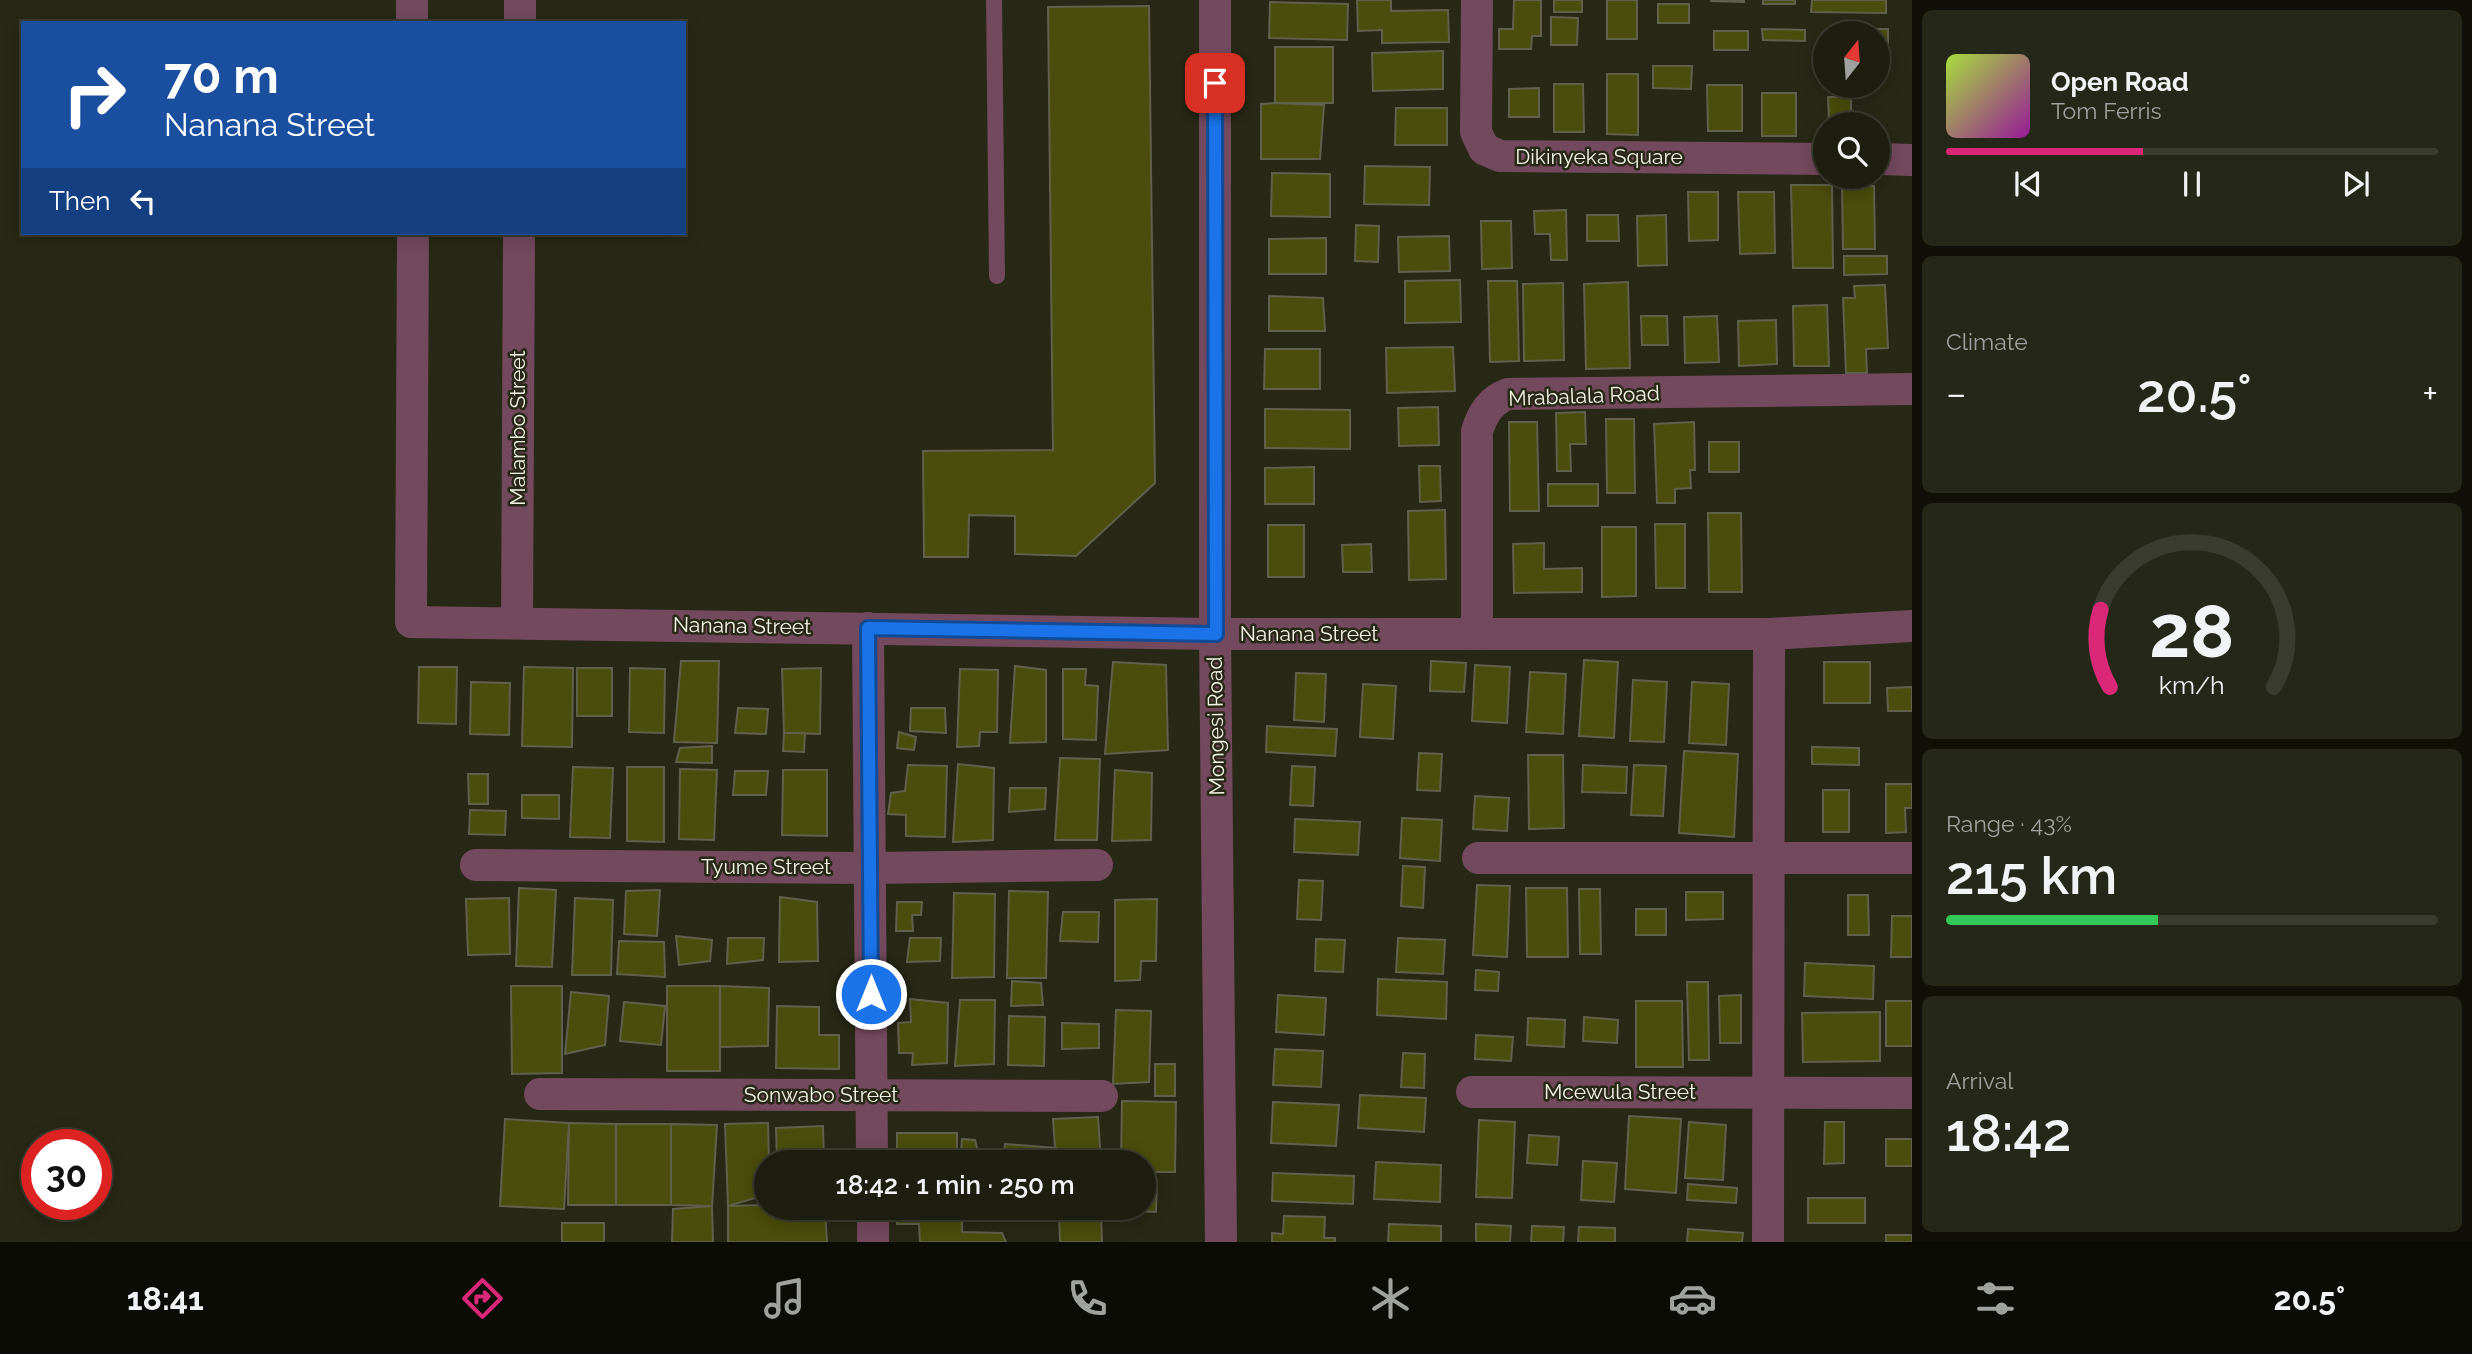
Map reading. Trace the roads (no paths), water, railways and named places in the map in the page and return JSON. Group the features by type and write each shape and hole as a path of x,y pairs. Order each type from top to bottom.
{"street":[{"path":"412,0 412,21"},
{"path":"520,0 520,21"},
{"name":"Mongesi Road","path":"1215,0 1221,1242"},
{"name":"Dikinyeka Square","path":"1477,0 1476,132 1484,149 1500,156 1813,159"},
{"path":"1890,159 1912,160"},
{"name":"Nanana Street","path":"413,235 411,622 1216,634 1769,634 1912,626"},
{"name":"Malambo Street","path":"517,623 519,235"},
{"name":"Mrabalala Road","path":"1477,634 1477,431 1483,412 1503,396 1912,390"},
{"path":"868,628 872,1150"},
{"path":"1768,1242 1769,634"},
{"path":"1478,858 1912,859"},
{"name":"Tyume Street","path":"476,865 1097,865"},
{"name":"Mcewula Street","path":"1472,1092 1912,1093"},
{"name":"Sonwabo Street","path":"540,1094 1102,1096"},
{"path":"873,1220 873,1242"}],"lane":[{"path":"994,0 997,276"}]}
